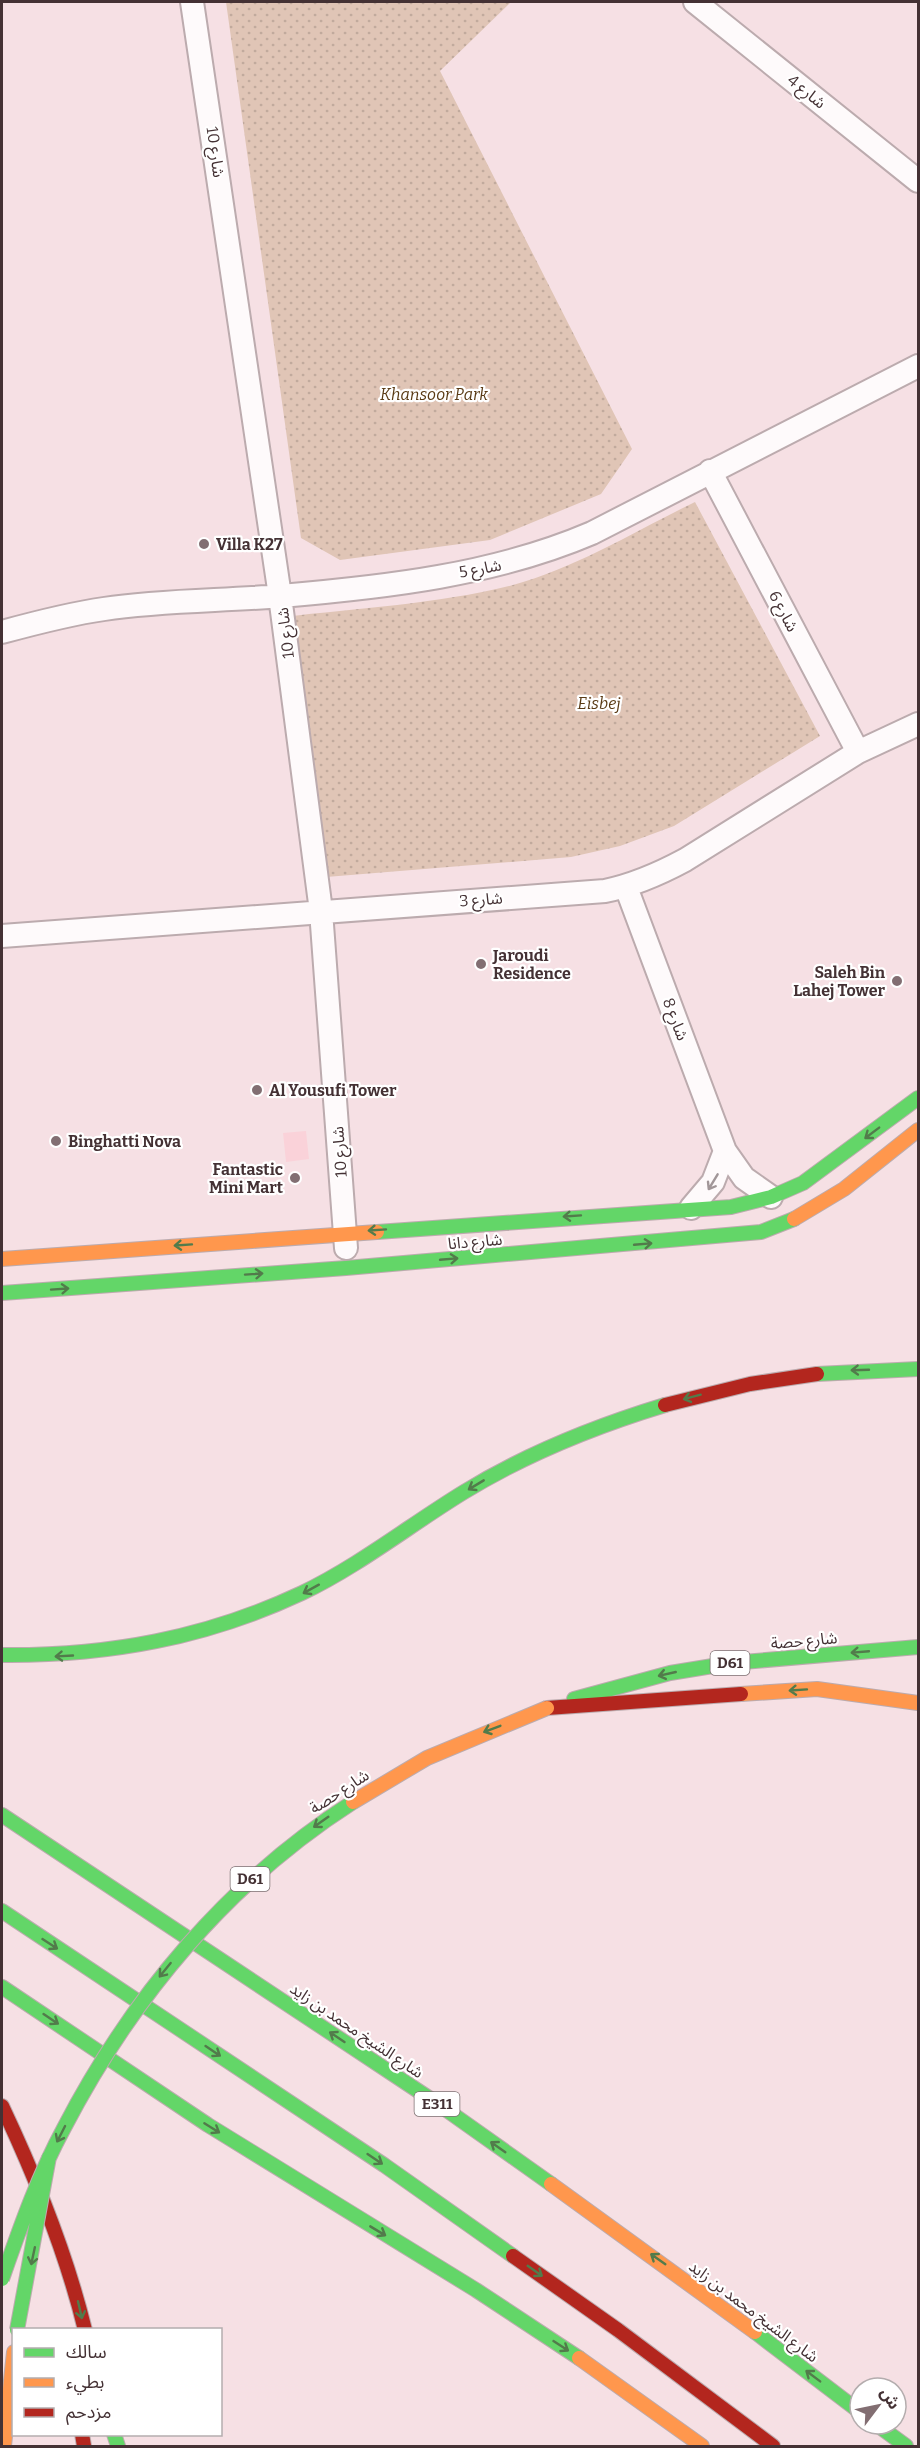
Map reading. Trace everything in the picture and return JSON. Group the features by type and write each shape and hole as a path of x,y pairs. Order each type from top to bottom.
{"main road":[{"name":"شارع دانا","path":"2,1259 691,1208 731,1207 771,1197 803,1183 918,1098"},
{"name":"شارع دانا","path":"2,1293 346,1268 761,1232 808,1214 830,1201 918,1130"},
{"path":"2,1655 40,1657 94,1654 147,1647 200,1634 251,1617 300,1595 337,1574 437,1508 528,1458 636,1413 749,1384 842,1371 918,1370"},
{"path":"749,1384 847,1387"},
{"name":"شارع حصة","path":"2,2279 15,2237 50,2157 88,2080 135,2007 189,1940 250,1879 317,1825 389,1778 466,1739 547,1708 660,1676 731,1663 918,1647"},
{"path":"547,1708 817,1689 918,1703"},
{"name":"شارع الشيخ محمد بن زايد","path":"2,1815 441,2106 674,2271 848,2403"},
{"path":"2,1911 384,2165 618,2330 773,2446"},
{"path":"2,1988 208,2125 522,2320 587,2363 702,2446"},
{"path":"2,2106 33,2172 74,2286 84,2328"},
{"path":"17,2328 50,2157"},
{"path":"47,2215 51,2264"},
{"path":"4,2446 12,2371"},
{"path":"892,2436 906,2446"}],"street":[{"name":"شارع 10","path":"192,2 280,596 321,911 346,1233 346,1268"},
{"name":"شارع 4","path":"695,2 918,182"},
{"name":"شارع 5","path":"2,632 103,609 165,602 280,596 396,584 512,563 552,550 592,533 918,366"},
{"name":"شارع 6","path":"710,471 858,752"},
{"name":"شارع 3","path":"2,936 605,891 626,887 657,875 685,860 858,752 918,724"},
{"name":"شارع 8","path":"626,887 725,1151 744,1178 771,1197"},
{"path":"691,1208 713,1182 725,1151"}],"shaded area":[{"path":"306,1131 309,1159 286,1162 283,1133"}],"green space":[{"name":"Khansoor Park","path":"226,2 511,2 440,71 632,449 601,494 490,540 340,560 301,538"},
{"name":"Eisbej","path":"695,502 820,736 674,826 620,846 571,857 314,878 283,617 457,597 513,585 583,559"}],"traffic: fast":[{"path":"377,1232 731,1207 771,1197 803,1183 918,1098"},
{"path":"2,1293 346,1268 761,1232 794,1219"},
{"path":"817,1374 918,1369"},
{"path":"2,1655 118,1648 193,1633 266,1609 344,1570 464,1492 512,1465 587,1432 665,1405"},
{"path":"574,1699 670,1673 731,1663 918,1647"},
{"path":"2,2279 38,2183 64,2128 120,2033 152,1988 187,1946 265,1868 307,1834 353,1802"},
{"path":"2,1815 441,2106 551,2184"},
{"path":"2,1911 384,2165 513,2256"},
{"path":"2,1987 208,2125 476,2290 579,2358"},
{"path":"17,2328 49,2157"},
{"path":"755,2332 848,2403"},
{"path":"115,2436 118,2446"},
{"path":"892,2436 906,2446"}],"traffic: slow":[{"path":"794,1219 844,1189 918,1130"},
{"path":"2,1259 377,1232"},
{"path":"741,1694 817,1689 918,1703"},
{"path":"353,1802 427,1758 547,1708"},
{"path":"551,2184 755,2332"},
{"path":"579,2358 702,2446"},
{"path":"4,2446 12,2371"}],"traffic: jam":[{"path":"665,1405 750,1384 817,1374"},
{"path":"547,1708 741,1694"},
{"path":"2,2106 49,2216 69,2272 84,2328"},
{"path":"513,2256 618,2330 773,2446"},
{"path":"82,2436 84,2446"}],"place":[{"name":"Villa K27","path":"204,544"},
{"name":"Jaroudi Residence","path":"481,964"},
{"name":"Saleh Bin Lahej Tower","path":"897,981"},
{"name":"Al Yousufi Tower","path":"257,1090"},
{"name":"Binghatti Nova","path":"56,1141"},
{"name":"Fantastic Mini Mart","path":"295,1178"}]}
